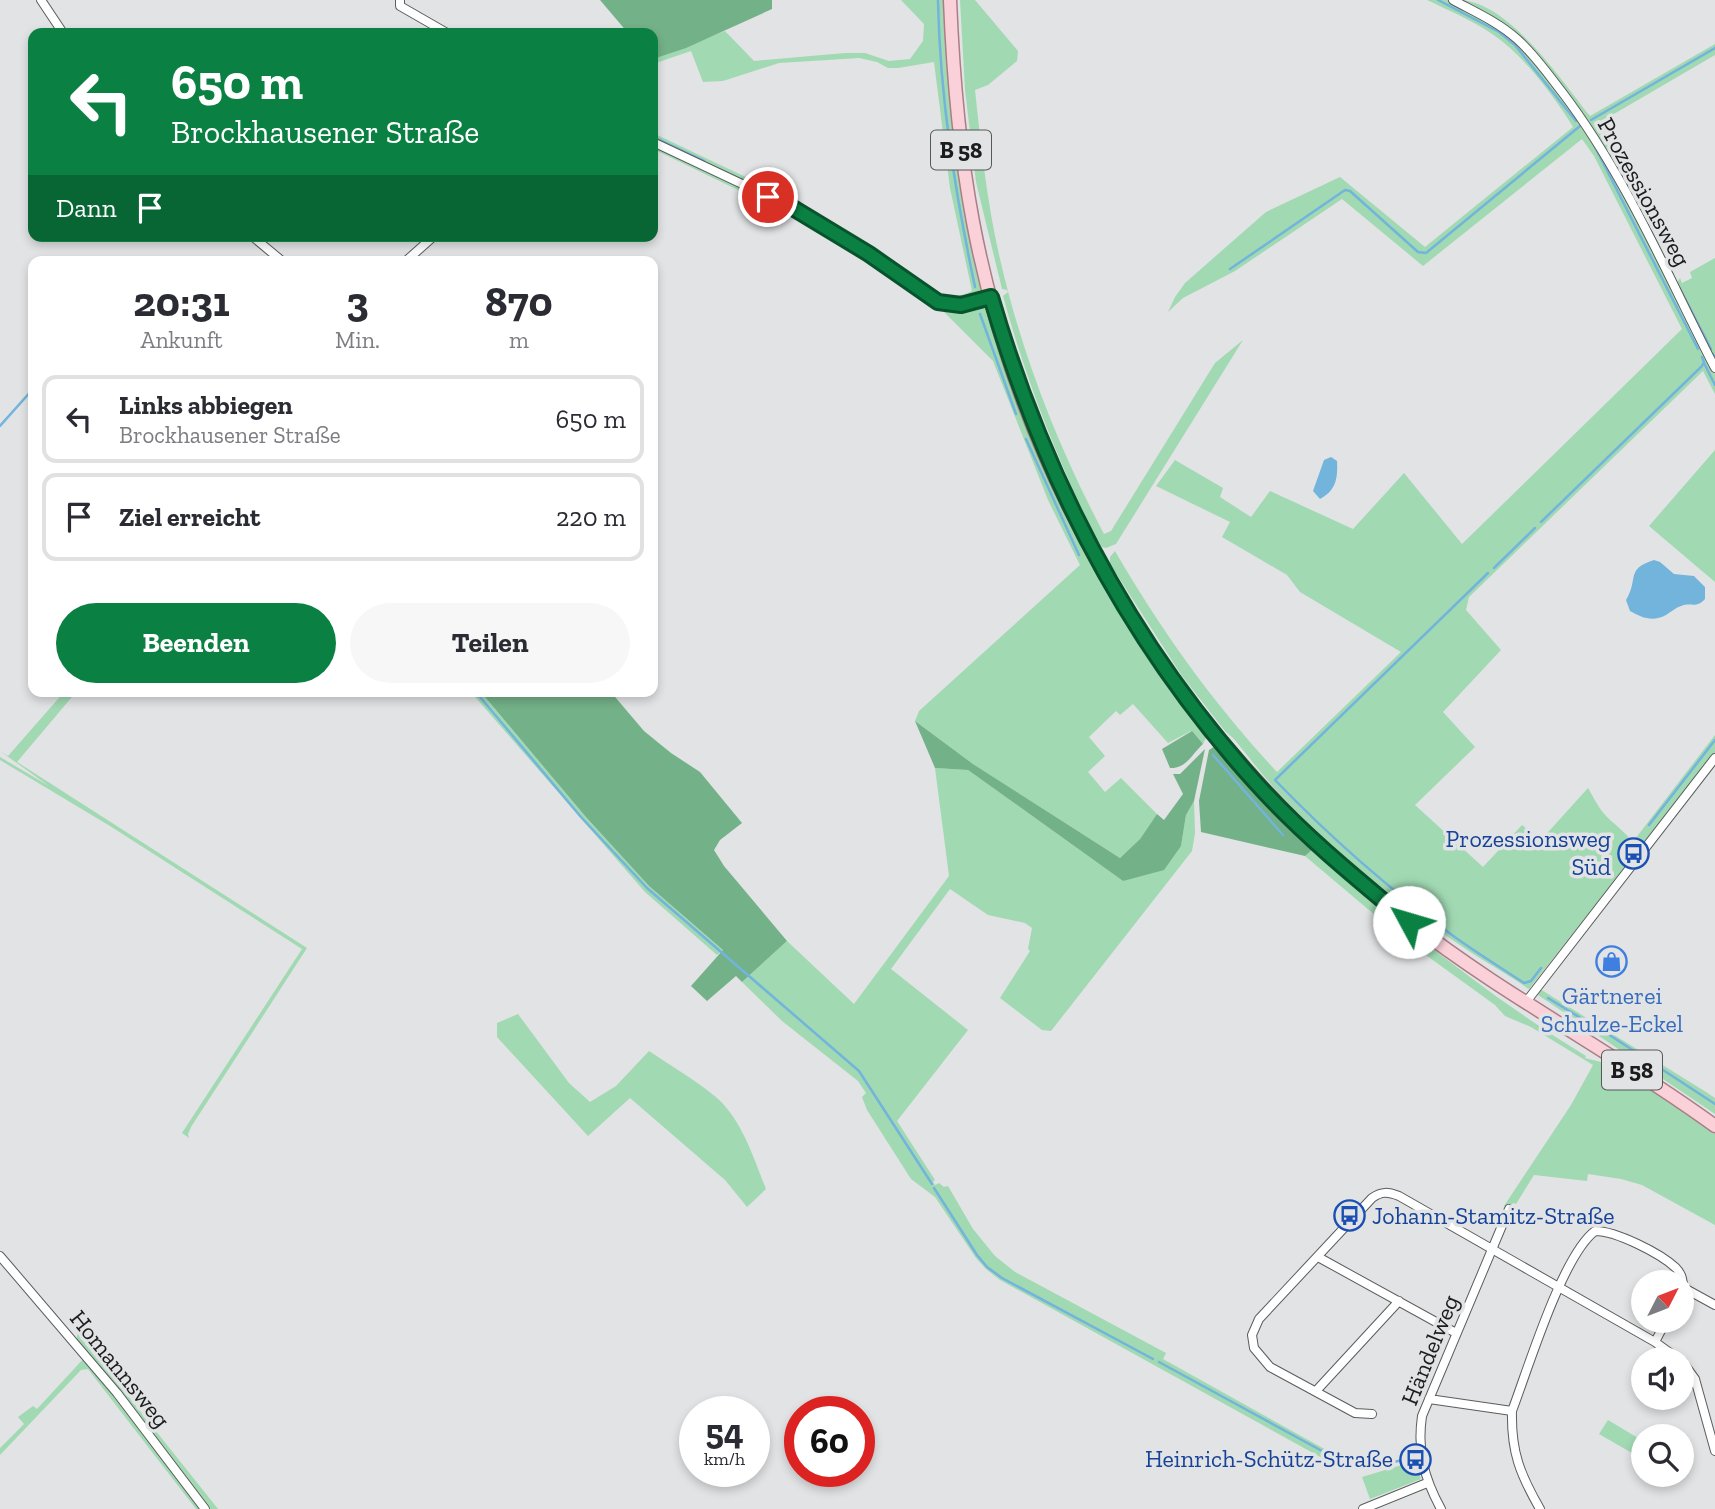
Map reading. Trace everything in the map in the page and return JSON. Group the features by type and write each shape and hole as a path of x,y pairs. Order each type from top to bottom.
{"main road":[{"name":"B 58","path":"950,0 960,138 974,225 991,297 1023,399 1065,499 1114,590 1174,682 1234,758 1303,831 1409,922 1475,969 1666,1091 1715,1126"}],"street":[{"path":"41,0 60,28"},
{"path":"400,0 400,6 438,28"},
{"name":"Prozessionsweg","path":"1453,0 1489,19 1518,40 1592,130 1715,368"},
{"path":"658,144 793,208 869,254 938,302 961,305 991,297"},
{"path":"259,242 276,256"},
{"path":"412,256 427,242"},
{"path":"1526,1002 1715,758"},
{"path":"1372,1414 1355,1413 1270,1367 1254,1348 1252,1335 1259,1319 1372,1198 1380,1193 1389,1192 1662,1347"},
{"name":"Händelweg","path":"1441,1509 1427,1483 1420,1431 1429,1399 1510,1209"},
{"path":"1540,1509 1521,1474 1514,1454 1511,1435 1512,1411 1559,1287 1587,1237 1595,1231 1607,1231 1641,1246 1678,1270"},
{"name":"Homannsweg","path":"0,1256 117,1393 205,1509"},
{"path":"1318,1256 1456,1333"},
{"path":"1694,1296 1715,1305"},
{"path":"1315,1391 1399,1301"},
{"path":"1655,1342 1659,1334"},
{"path":"1694,1378 1715,1451"},
{"path":"1429,1399 1512,1411"},
{"path":"1363,1509 1427,1483"}],"green space":[{"path":"600,0 772,0 772,9 686,48 658,57 658,28 624,28"},
{"path":"901,0 945,0 948,73 967,217 981,288 977,295 961,302 940,300 871,252 658,142 658,135 796,201 933,290 953,295 972,291 950,188 934,62 898,68 888,68 859,58 779,63 723,81 703,82 691,51 658,62 658,57 725,31 754,61 845,53 865,53 889,61 910,59 923,41 924,24"},
{"path":"960,0 975,0 1018,51 1017,61 988,85 975,90 991,217 1009,295 1030,365 1071,468 1104,534 1111,531 1215,363 1243,340 1116,544 1106,548 1096,539 1068,479 1033,390 1003,296 1008,292 1002,289 976,182 965,90"},
{"path":"1427,0 1449,0 1500,28 1532,57 1605,156 1715,374 1715,394 1703,371 1469,597 1466,610 1501,650 1443,712 1475,747 1415,805 1483,867 1522,825 1541,840 1588,788 1607,817 1628,837 1637,852 1529,989 1454,941 1400,902 1336,849 1297,812 1225,731 1182,676 1110,564 1110,557 1115,551 1190,666 1231,720 1277,772 1401,652 1300,592 1287,575 1222,537 1230,522 1156,486 1175,460 1223,488 1220,497 1251,517 1270,491 1353,529 1404,473 1462,544 1682,329 1594,156 1582,139 1423,266 1342,199 1235,271 1183,298 1168,312 1185,283 1266,212 1340,177 1425,247 1573,127 1538,77 1506,44 1462,16"},
{"path":"1458,0 1477,4 1496,13 1514,27 1549,63 1590,116 1715,44 1715,55 1604,122 1641,208 1674,274 1669,273 1608,153 1584,116 1535,54"},
{"path":"658,146 791,210 867,256 936,304 949,309 982,303 985,306 1035,442 1090,560 1170,685 1207,736 1203,744 1191,731 1168,743 1133,704 1120,715 1116,711 1089,737 1105,756 1088,772 1105,792 1121,778 1157,814 1140,839 1120,858 973,764 915,721 919,711 1080,565 1048,500 993,361 943,311 932,309 865,260 788,214 658,151"},
{"path":"1715,258 1715,363 1677,283 1680,278 1682,283 1692,278 1690,272"},
{"path":"1715,450 1715,582 1649,526"},
{"path":"60,697 72,697 17,762 307,948 191,1127 189,1138 182,1133 302,949 110,826 0,760 0,757 49,786 0,751 8,756"},
{"path":"475,697 485,697 585,816 649,886 723,950 717,955 645,892"},
{"path":"485,697 615,697 644,731 700,772 742,823 720,840 714,850 724,866 787,941 742,982 736,976 707,1001 691,986 723,950 649,886 585,816"},
{"path":"915,721 973,764 1120,858 1140,839 1157,814 1164,820 1183,794 1173,774 1180,774 1205,749 1194,801 1186,815 1181,846 1164,870 1123,881 968,770 935,768"},
{"path":"1192,731 1203,744 1185,763 1170,768 1162,749"},
{"path":"1715,735 1715,753 1643,845 1635,839"},
{"path":"1215,746 1313,849 1305,856 1201,832 1199,801 1209,750"},
{"path":"935,768 968,770 1123,881 1181,846 1186,815 1194,801 1195,833 1192,851 1051,1031 1042,1030 1000,998 1030,951 1028,949 1032,928 1025,923 988,915 950,889 891,969 968,1030 897,1121 935,1180 935,1185 939,1183 944,1187 948,1186 973,1229 995,1256 1015,1272 1166,1353 1163,1359 1337,1456 1333,1464 1000,1280 986,1269 935,1197 911,1179 867,1110 862,1097 866,1093 858,1081 782,1021 742,982 787,941 854,1004 949,876"},
{"path":"1313,849 1411,932 1514,1009 1586,1056 1585,1058 1613,1065 1663,1095 1715,1132 1715,1225 1642,1185 1588,1174 1587,1181 1534,1175 1516,1204 1513,1203 1508,1208 1504,1206 1571,1105 1593,1065 1531,1027 1505,1016 1495,1005 1401,937 1305,856"},
{"path":"1540,989 1715,1098 1715,1114 1538,995"},
{"path":"518,1014 569,1083 590,1102 616,1086 649,1051 701,1085 734,1117 766,1189 747,1207 725,1180 630,1098 588,1136 497,1037 497,1023"},
{"path":"77,1332 218,1509 208,1509 120,1392 77,1340"},
{"path":"85,1357 202,1509 196,1509 88,1369 81,1370 0,1455 0,1448 24,1424 18,1417 33,1406 37,1409"},
{"path":"1608,1420 1631,1434 1631,1453 1599,1434"},
{"path":"1415,1461 1421,1479 1370,1499 1362,1477"}],"water":[{"path":"1331,457 1337,461 1336,478 1330,492 1320,499 1313,491 1324,460"},
{"path":"1654,560 1674,574 1694,576 1705,587 1705,599 1699,604 1685,605 1652,619 1630,611 1626,600 1636,571 1645,563"}],"waterway":[{"path":"1438,0 1499,32 1515,45 1576,121"},
{"path":"938,1 950,145 975,287"},
{"path":"1591,120 1715,48"},
{"path":"1230,269 1345,190 1350,191 1418,252 1426,253 1580,126"},
{"path":"658,139 704,161"},
{"path":"1593,143 1698,349"},
{"path":"741,179 854,238 916,282"},
{"path":"1679,287 1711,349"},
{"path":"936,296 945,299 970,297"},
{"path":"980,314 1016,414"},
{"path":"1713,354 1715,358"},
{"path":"1541,522 1702,366 1702,357"},
{"path":"1704,363 1715,385"},
{"path":"0,426 28,395"},
{"path":"1026,439 1079,555"},
{"path":"1494,568 1535,528"},
{"path":"1488,573 1275,780 1360,861 1461,941 1524,983 1531,981 1541,968"},
{"path":"480,697 581,817 647,888 859,1071 932,1184"},
{"path":"1649,825 1715,740"},
{"path":"1213,755 1283,835"},
{"path":"1548,998 1597,1028"},
{"path":"1608,1034 1715,1104"},
{"path":"934,1188 987,1267 1002,1278 1153,1359"},
{"path":"1159,1362 1344,1463 1370,1465 1414,1458"}],"place":[{"name":"Prozessionsweg Süd","path":"1634,853"},
{"name":"Gärtnerei Schulze-Eckel","path":"1612,962"},
{"name":"Johann-Stamitz-Straße","path":"1349,1216"},
{"name":"Heinrich-Schütz-Straße","path":"1416,1459"}],"route":[{"path":"768,197 793,208 869,254 938,302 961,305 991,297 1008,355 1040,442 1065,499 1131,618 1174,682 1216,737 1257,784 1303,831 1409,922"}]}
